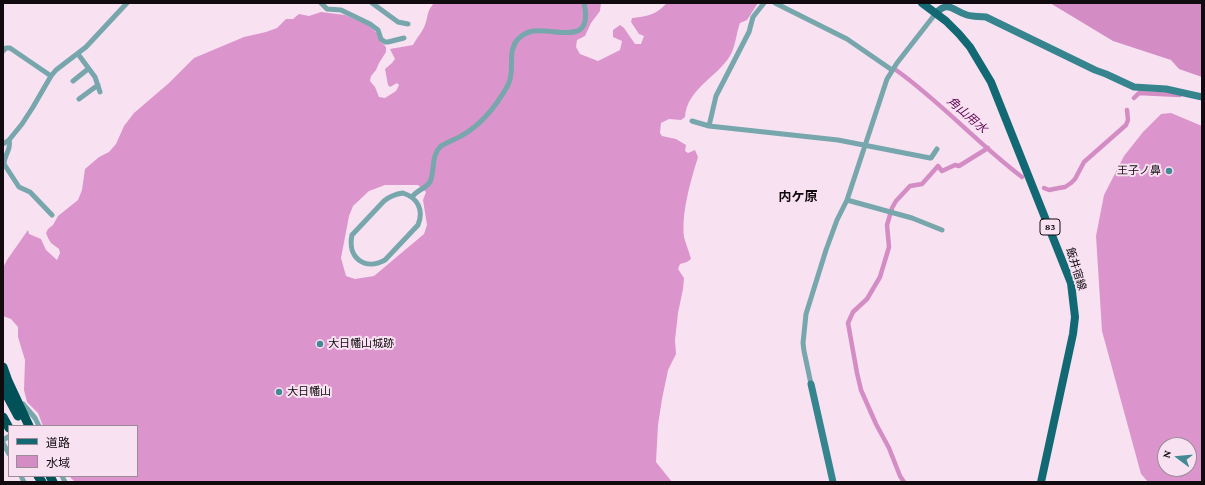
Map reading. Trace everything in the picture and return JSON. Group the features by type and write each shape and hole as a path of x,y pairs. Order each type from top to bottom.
{"highway":[{"path":"3,367 8,381 32,425"},
{"path":"3,388 32,425"},
{"path":"3,417 7,435"}],"main road":[{"name":"飯井宿線","path":"922,3 950,25 970,47 991,82 1071,282 1075,317 1073,334 1040,482"}],"street":[{"path":"52,215 30,192 19,187 4,164 10,148 10,143 5,141 33,107 51,76 61,66 78,54 127,3"},
{"path":"321,3 327,9 341,10 370,24 378,30 381,39 385,42 404,38"},
{"path":"372,3 398,22 408,24"},
{"path":"412,197 419,190 425,188 429,183 435,157 440,147 461,137 475,127 491,110 507,86 512,71 511,52 517,40 524,34 534,31 575,32 583,26 586,18 584,3"},
{"path":"709,126 716,96 749,32 754,17 764,3"},
{"path":"775,3 847,39 892,70"},
{"path":"833,482 803,343 806,314 826,250 837,220 847,200 883,87 892,70 936,13 944,7 947,7 966,15 986,17 1095,70 1134,87 1166,89 1202,97"},
{"path":"3,51 6,48 10,48 51,76"},
{"path":"78,54 95,77 100,92"},
{"path":"73,81 88,69"},
{"path":"79,99 98,85"},
{"path":"692,121 709,126 838,140 930,158 937,149"},
{"path":"402,194 412,197 419,205 421,212 421,218 418,225 385,260 372,264 359,260 351,249 352,235 356,230 390,196 402,194"},
{"path":"847,200 912,218 942,230"},
{"path":"23,404 34,418 32,425"},
{"path":"3,443 8,452"}],"shaded area":[{"path":"434,3 601,3 600,11 591,23 585,36 577,40 576,47 580,54 598,61 620,50 622,41 613,37 613,30 620,25 624,28 635,44 641,44 644,36 639,34 631,22 632,18 651,14 659,10 667,3 758,3 747,20 740,23 734,48 730,56 724,64 696,91 687,107 685,117 681,120 669,119 661,123 660,133 662,136 676,139 686,145 685,151 688,153 695,150 698,157 687,197 683,228 684,237 691,259 680,264 678,269 684,278 675,340 676,354 668,370 658,425 656,462 672,482 75,482 70,477 138,477 138,425 43,425 38,413 27,402 24,390 25,360 18,337 18,327 11,319 3,316 3,268 28,230 29,234 41,239 46,250 57,260 60,253 59,249 51,243 46,233 58,216 78,200 82,190 85,169 99,157 109,152 116,144 124,126 134,113 169,83 194,58 244,37 277,28 286,19 293,19 299,14 309,16 321,12 345,15 368,25 378,34 381,42 386,47 386,52 371,76 370,81 375,87 379,97 385,98 396,91 399,85 397,83 390,87 388,85 385,69 395,59 390,49 413,45 424,27 429,11","holes":["385,185 418,185 426,192 423,200 427,225 424,234 374,276 355,279 346,276 341,258 349,216 353,206 369,191"]},
{"path":"1171,113 1202,126 1202,482 1148,482 1141,474 1102,331 1096,236 1104,195 1124,156 1143,132 1161,114"}],"water":[{"path":"1050,3 1202,3 1202,77 1179,69 1171,60 1113,41"}],"waterway":[{"name":"角山用水","path":"896,70 913,82 990,151 1022,177"},
{"name":"角山用水","path":"1134,98 1139,93 1180,95"},
{"name":"角山用水","path":"1044,188 1049,190 1065,187 1071,183 1075,179 1084,162 1126,125 1128,120 1127,110"},
{"path":"904,482 861,390 848,323 853,312 867,299 880,277 889,247 887,225 892,208 896,201 910,186 922,184 938,166 942,171 955,165 959,166 988,148"}],"place":[{"name":"王子ノ鼻","path":"1169,171"},
{"name":"大日幡山城跡","path":"320,344"},
{"name":"大日幡山","path":"279,392"}],"district":[{"name":"内ケ原","path":"798,197"}]}
